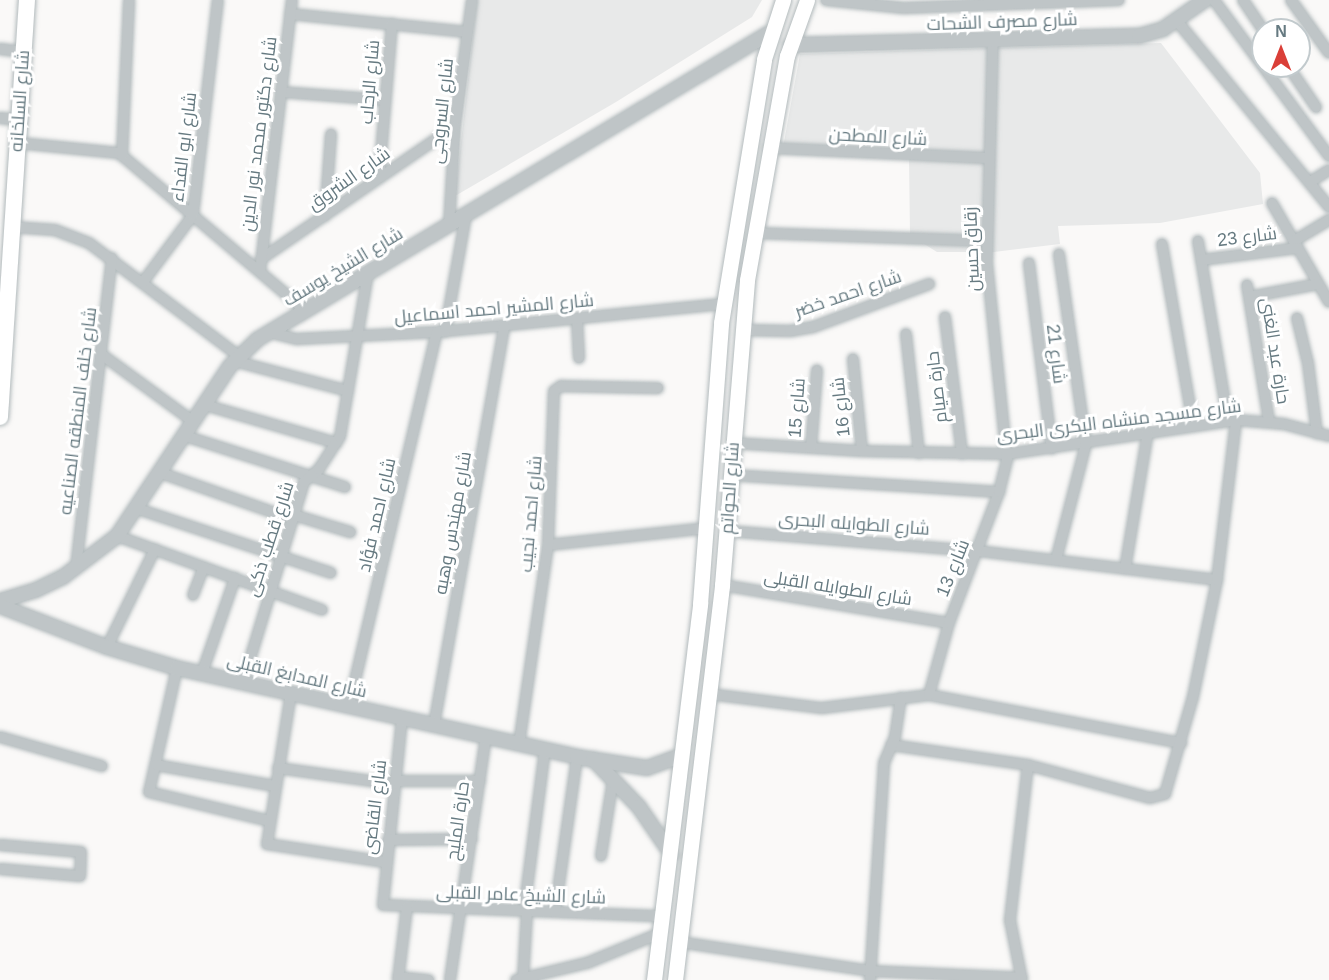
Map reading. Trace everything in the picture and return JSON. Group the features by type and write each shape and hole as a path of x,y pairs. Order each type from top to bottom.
{"main road":[{"name":"شارع السلخانه","path":"0,417 4,287 12,227 27,0"},
{"name":"شارع الحواتم","path":"654,980 672,855 700,604 723,304 771,32 783,0"},
{"name":"شارع الحواتم","path":"675,980 720,606 741,330 754,233 768,148 790,45 807,0"},
{"path":"700,604 720,606"}],"street":[{"path":"122,156 129,0"},
{"name":"شارع ابو الفداء","path":"143,282 193,215 218,0"},
{"name":"شارع دكتور محمد نور الدين","path":"260,272 292,0"},
{"name":"شارع السروجى","path":"449,226 455,126 472,0"},
{"path":"826,0 904,8 1119,0"},
{"name":"شارع مصرف الشحات","path":"790,45 993,42 1139,36 1177,21 1190,5 1205,0"},
{"path":"1214,0 1329,156"},
{"path":"1243,0 1255,18"},
{"path":"1291,0 1329,53"},
{"path":"290,14 467,32"},
{"path":"1177,21 1329,207"},
{"name":"شارع الرحاب","path":"379,178 392,24"},
{"name":"شارع الشيخ يوسف","path":"0,601 36,590 76,568 117,536 138,509 237,358 268,332 771,32"},
{"name":"زقاق حسين","path":"993,42 987,158 987,241 1007,454"},
{"path":"0,50 24,52"},
{"path":"1296,78 1316,107"},
{"path":"281,92 384,100"},
{"path":"0,118 19,120"},
{"name":"شارع الشروق","path":"261,260 455,126"},
{"path":"325,216 331,134"},
{"path":"18,143 112,150 305,310"},
{"name":"شارع المطحن","path":"768,148 987,158"},
{"path":"1310,182 1329,170"},
{"path":"1272,203 1329,302"},
{"name":"شارع احمد فؤاد","path":"349,706 441,332 466,215"},
{"path":"1295,244 1329,220"},
{"path":"12,227 72,234 112,258 237,358 348,391"},
{"path":"754,233 987,241"},
{"path":"891,745 1028,765 1158,798 1168,789 1181,743 1217,580 1232,420 1198,241"},
{"path":"1162,244 1193,424"},
{"name":"شارع 23","path":"1201,260 1295,244"},
{"path":"1056,560 1086,444 1059,254"},
{"name":"شارع خلف المنطقه الصناعيه","path":"76,568 112,258"},
{"name":"شارع 21","path":"1029,263 1052,449"},
{"name":"شارع قطب ذكى","path":"243,682 304,482 337,443 368,273"},
{"name":"شارع احمد خضر","path":"741,330 790,331 813,327 929,284"},
{"name":"حارة عبد الغنى","path":"1269,421 1248,291 1318,284"},
{"name":"شارع المشير احمد اسماعيل","path":"268,332 290,339 441,332 723,304"},
{"name":"حارة صيام","path":"945,317 962,454"},
{"path":"1297,318 1308,363 1317,433"},
{"path":"577,319 579,358"},
{"name":"شارع مهندس وهبه","path":"434,725 504,326"},
{"path":"906,334 919,453"},
{"path":"101,354 194,422"},
{"name":"شارع 16","path":"853,358 862,452"},
{"name":"شارع 15","path":"811,448 817,370"},
{"name":"شارع احمد نجيب","path":"519,744 548,545 556,389 658,388"},
{"path":"205,405 337,443"},
{"name":"شارع مسجد منشاه البكرى البحرى","path":"732,443 862,452 1007,454 1086,444 1193,424 1232,420 1269,421 1329,436"},
{"path":"1125,569 1148,432"},
{"path":"185,436 345,487"},
{"name":"شارع 13","path":"929,695 949,623 999,492 1007,454"},
{"path":"161,473 293,517 350,532"},
{"path":"730,475 999,492"},
{"path":"138,509 280,559 331,573"},
{"path":"548,545 707,528"},
{"name":"شارع الطوايله البحرى","path":"727,531 978,551 1217,580"},
{"path":"117,536 322,610"},
{"path":"107,647 155,549"},
{"path":"193,595 204,567"},
{"path":"202,673 235,578"},
{"name":"شارع الطوايله القبلى","path":"722,585 949,623"},
{"name":"شارع المدابغ القبلى","path":"0,606 107,647 177,668 577,757 648,768 682,755"},
{"path":"177,668 149,788 152,794 270,821"},
{"path":"291,693 267,844 385,862"},
{"path":"709,694 822,708 929,695 1181,743"},
{"path":"870,975 884,763 891,745 901,697"},
{"name":"شارع القاضى","path":"381,901 402,718"},
{"path":"0,737 102,766"},
{"name":"حارة المليح","path":"450,980 486,737"},
{"path":"545,750 519,980 587,963 660,933"},
{"path":"555,912 577,757"},
{"path":"593,759 613,779 672,855"},
{"path":"156,765 275,786"},
{"path":"679,942 870,975 1022,979 1010,920 1028,765"},
{"path":"278,768 394,783 480,781"},
{"path":"601,856 613,779"},
{"path":"388,840 472,839"},
{"path":"0,845 81,852 80,876 0,869"},
{"name":"شارع الشيخ عامر القبلى","path":"381,901 385,906 663,916"},
{"path":"408,907 398,979 429,980"}],"shaded area":[{"path":"477,0 762,0 752,17 616,102 455,196"},
{"path":"1161,43 1260,173 1263,204 1160,223 1058,226 1060,244 994,252 937,252 910,235 909,159 782,153 800,54"}]}
